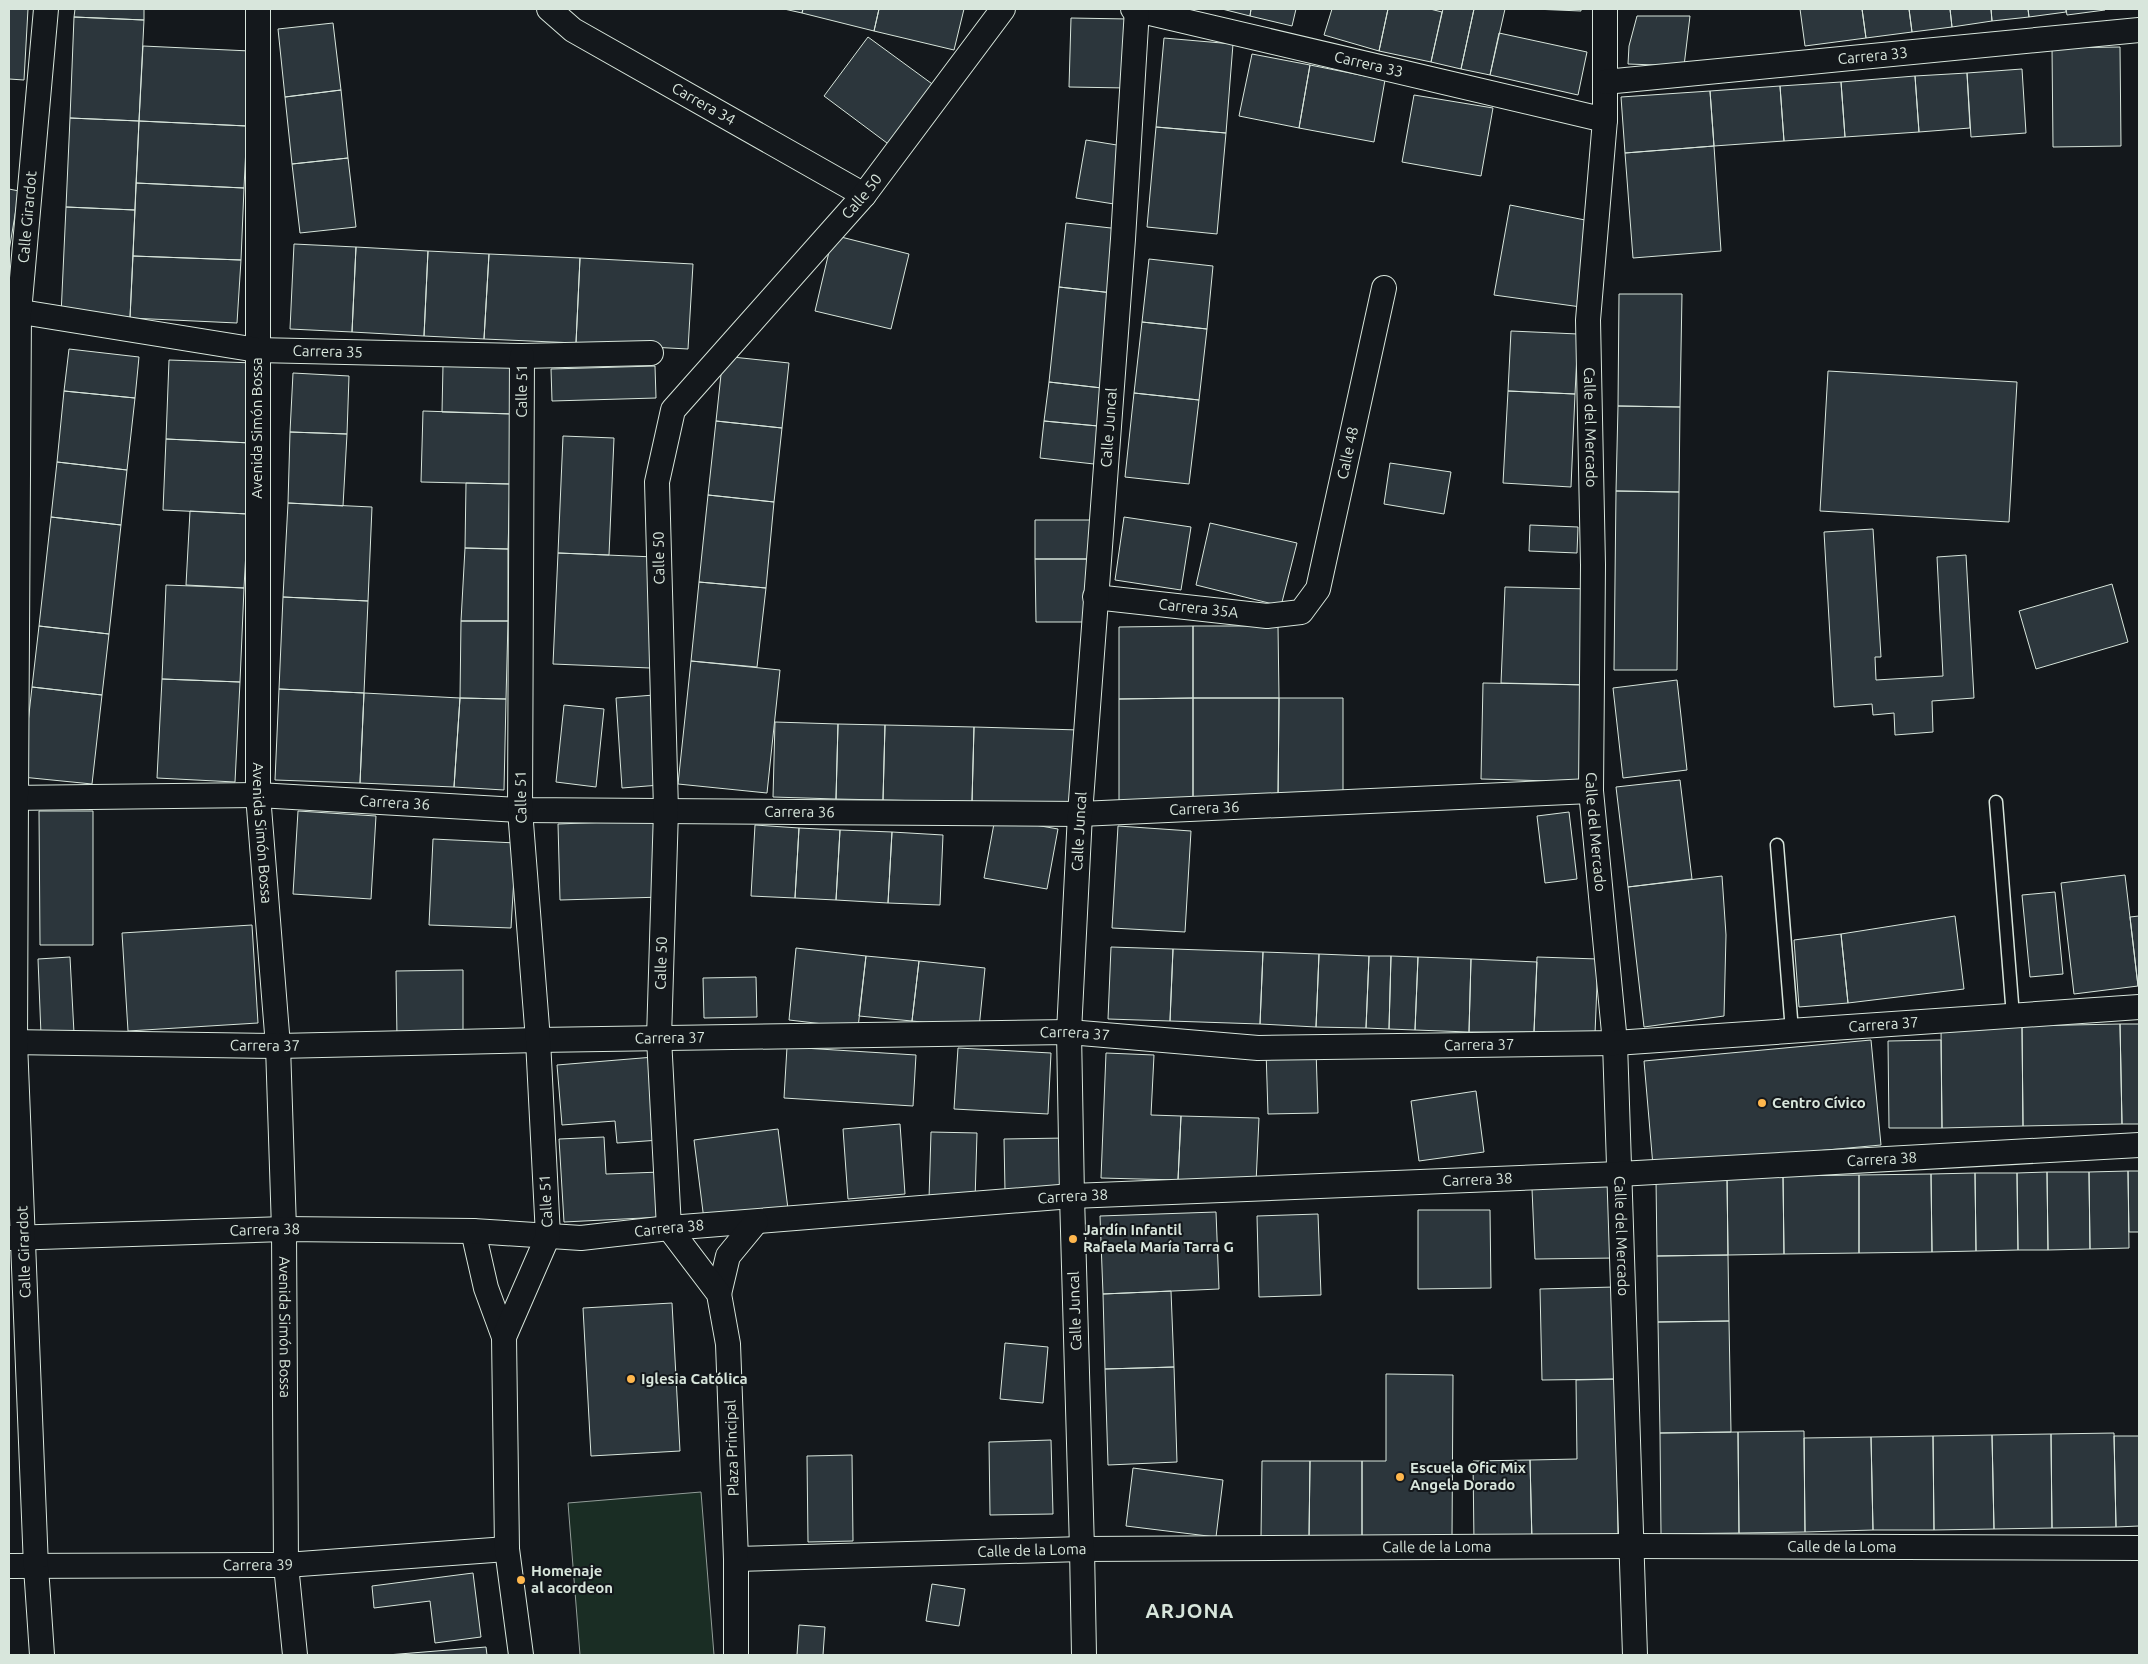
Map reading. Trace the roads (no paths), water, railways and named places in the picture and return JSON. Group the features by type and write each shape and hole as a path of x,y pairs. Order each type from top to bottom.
{"street":[{"name":"Calle Girardot","path":"42,1655 16,1238 12,1042 12,798 14,311 46,9"},
{"name":"Avenida Simón Bossa","path":"258,9 258,795 278,1046 284,1229 286,1565 295,1655"},
{"name":"Carrera 34","path":"549,9 573,30 864,195"},
{"name":"Calle 50","path":"669,1228 659,1038 666,810 657,482 673,410 864,195 1003,9"},
{"name":"Carrera 33","path":"1133,9 1605,120"},
{"name":"Calle Juncal","path":"1084,1655 1069,1032 1080,814 1123,239 1137,9"},
{"name":"Calle del Mercado","path":"1606,9 1605,120 1588,320 1592,566 1591,791 1615,1043 1635,1655"},
{"name":"Carrera 33","path":"1605,82 2139,30"},
{"name":"Calle 48","path":"1301,612 1318,590 1384,288"},
{"name":"Carrera 35","path":"14,311 257,350 522,356 651,353"},
{"name":"Calle 51","path":"522,356 520,810 538,1040 548,1236"},
{"name":"Carrera 35A","path":"1095,597 1267,616 1301,612"},
{"name":"Carrera 36","path":"12,798 258,795 520,810 1080,814 1591,791"},
{"name":"Carrera 37","path":"12,1042 278,1046 1069,1032 1258,1048 1615,1043 2139,1007"},
{"name":"Carrera 38","path":"16,1238 284,1229 473,1231 581,1238 669,1228 1072,1196 1619,1174 2139,1146"},
{"path":"719,1294 728,1256 756,1222"},
{"name":"Plaza Principal","path":"669,1228 719,1294 728,1344 736,1559 736,1655"},
{"path":"473,1231 486,1288 504,1337 507,1549 521,1655"},
{"path":"504,1337 548,1236"},
{"name":"Calle de la Loma","path":"736,1559 1082,1549 1631,1546 2139,1548"},
{"name":"Carrera 39","path":"9,1566 286,1565 507,1549"}],"lane":[{"path":"1996,802 2013,1016"},
{"path":"1777,845 1792,1031"}],"place":[{"name":"Centro Cívico","path":"1762,1103"},
{"name":"Jardín Infantil Rafaela María Tarra G","path":"1073,1239"},
{"name":"Iglesia Católica","path":"631,1379"},
{"name":"Escuela Ofic Mix Angela Dorado","path":"1400,1477"},
{"name":"Homenaje al acordeon","path":"521,1580"}],"district":[{"name":"ARJONA","path":"1190,1611"}]}
